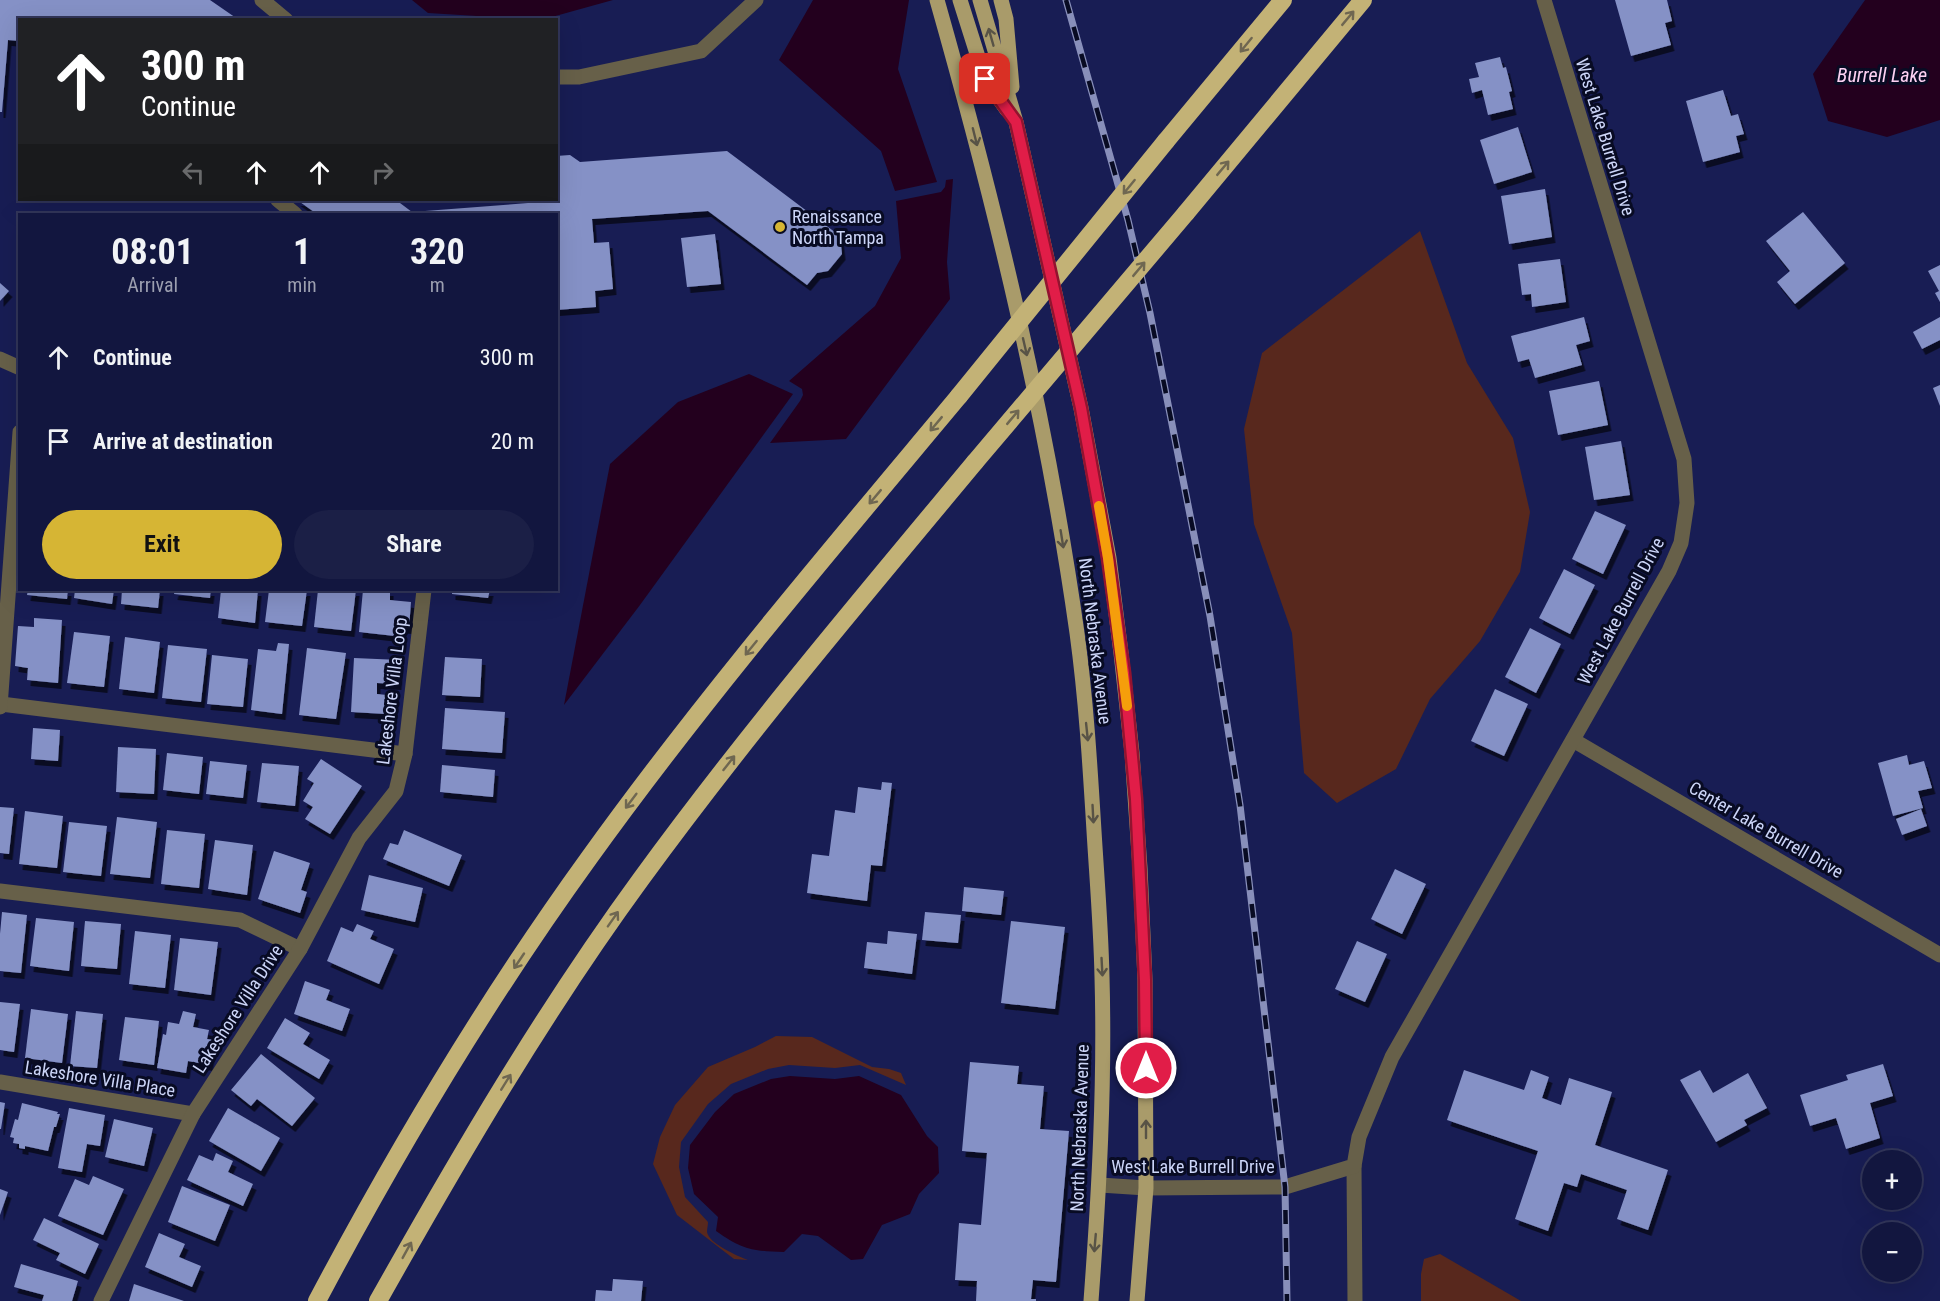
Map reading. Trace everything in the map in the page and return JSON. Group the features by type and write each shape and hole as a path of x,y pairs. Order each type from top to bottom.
{"highway":[{"path":"317,1301 375,1193 441,1079 588,859 675,743 766,629 1283,0"},
{"path":"378,1301 471,1137 597,941 641,879 778,701 975,462 1363,0"}],"main road":[{"name":"North Nebraska Avenue","path":"937,0 973,128 1036,395 1058,512 1077,636 1090,756 1102,977 1100,1185 1091,1301"},
{"path":"960,0 985,79 1016,122"},
{"name":"North Nebraska Avenue","path":"980,0 1016,122 1081,408 1108,558 1121,653 1132,753 1145,980 1146,1188 1137,1301"},
{"path":"1001,0 1006,19 1016,122"}],"street":[{"path":"262,0 284,18"},
{"path":"558,77 579,77 701,51 756,0"},
{"name":"West Lake Burrell Drive","path":"1355,1301 1354,1166 1359,1137 1392,1057 1669,571 1681,543 1688,503 1684,459 1544,0"},
{"path":"279,201 294,213"},
{"path":"0,359 18,367"},
{"path":"18,476 1,705 405,754"},
{"name":"Lakeshore Villa Loop","path":"300,949 359,838 396,791 405,754 424,591"},
{"name":"Center Lake Burrell Drive","path":"1573,740 1940,955"},
{"name":"Lakeshore Villa Drive","path":"0,891 240,920 300,949 193,1114 100,1301"},
{"name":"Lakeshore Villa Place","path":"0,1082 193,1114"},
{"name":"West Lake Burrell Drive","path":"1100,1185 1146,1188 1286,1187 1354,1166"}],"shaded area":[{"path":"1420,231 1467,363 1513,438 1530,512 1520,572 1480,641 1430,699 1396,769 1337,803 1304,773 1292,633 1254,524 1244,429 1262,353"},
{"path":"776,1036 812,1037 872,1067 901,1073 906,1085 860,1065 835,1068 789,1065 768,1069 731,1084 708,1104 681,1142 679,1167 685,1197 708,1222 709,1236 724,1249 748,1260 734,1259 677,1215 653,1164 660,1137 675,1105 708,1067"},
{"path":"1440,1254 1521,1301 1421,1301 1421,1274 1424,1259"}],"water":[{"path":"412,0 613,0 548,18 428,13"},
{"path":"813,0 909,0 898,69 937,182 895,191 881,151 779,60"},
{"name":"Burrell Lake","path":"1865,0 1940,0 1940,120 1887,137 1828,121 1813,74"},
{"path":"953,179 947,262 950,299 846,439 770,443 803,395 802,389 789,381 875,306 901,258 896,201 941,192 946,180"},
{"path":"749,374 793,394 640,605 564,705 610,464 678,402"},
{"path":"790,1076 835,1079 859,1076 901,1095 927,1136 938,1147 939,1173 919,1194 910,1214 882,1225 863,1259 851,1260 818,1236 802,1234 784,1252 756,1250 741,1246 716,1231 718,1217 694,1194 688,1168 690,1145 715,1112 734,1094 771,1079"}],"building":[{"path":"0,0 210,0 236,18 18,18 18,41 8,40 2,112 0,112"},
{"path":"1615,0 1667,0 1672,21 1665,23 1671,45 1631,56"},
{"path":"1500,57 1503,68 1506,67 1512,91 1509,92 1513,109 1488,115 1482,90 1472,93 1469,79 1479,77 1475,63"},
{"path":"1723,90 1731,116 1738,114 1744,134 1736,136 1740,152 1703,162 1686,101"},
{"path":"1518,127 1532,172 1494,184 1480,140"},
{"name":"Renaissance North Tampa","path":"727,151 840,236 842,254 828,271 817,273 807,285 708,211 592,219 594,243 609,242 613,289 595,291 596,307 558,310 558,213 316,213 298,201 397,201 412,212 528,203 528,201 558,201 558,156 570,155 580,162"},
{"path":"1545,189 1552,237 1509,244 1501,196"},
{"path":"1803,212 1845,263 1795,304 1777,282 1790,271 1766,241"},
{"path":"715,234 721,284 687,287 681,238"},
{"path":"1560,259 1566,302 1532,307 1531,294 1522,295 1518,264"},
{"path":"1940,265 1940,302 1935,293 1939,291 1928,271"},
{"path":"0,283 9,291 0,301"},
{"path":"1584,317 1590,341 1576,345 1582,365 1535,378 1529,359 1518,362 1511,336"},
{"path":"1940,317 1940,340 1922,349 1913,332"},
{"path":"1599,381 1608,425 1558,435 1549,391"},
{"path":"1940,385 1940,406 1933,388"},
{"path":"1621,441 1630,495 1594,500 1585,447"},
{"path":"1595,511 1626,525 1603,574 1572,559"},
{"path":"1564,569 1595,585 1570,634 1539,618"},
{"path":"28,591 68,591 67,599 27,595"},
{"path":"75,591 114,591 112,604 74,598"},
{"path":"122,591 160,591 158,608 121,604"},
{"path":"175,591 211,591 210,598 174,594"},
{"path":"221,591 258,591 255,623 218,618"},
{"path":"269,591 307,591 302,626 265,622"},
{"path":"318,591 356,591 351,631 314,627"},
{"path":"363,591 390,591 390,600 411,602 409,628 396,627 395,636 359,632"},
{"path":"452,591 490,591 488,598 452,594"},
{"path":"34,618 62,620 58,683 27,680 28,668 15,666 18,626 34,627"},
{"path":"1530,628 1561,644 1536,693 1505,677"},
{"path":"74,632 110,636 104,687 67,683"},
{"path":"125,637 160,642 154,693 119,689"},
{"path":"278,643 289,644 282,714 251,710 258,649 276,651"},
{"path":"168,645 207,649 201,702 162,698"},
{"path":"307,648 346,653 336,719 299,715"},
{"path":"212,655 248,659 243,707 207,704"},
{"path":"445,657 482,659 480,697 442,695"},
{"path":"354,658 400,660 398,684 377,683 377,694 387,695 386,714 351,712"},
{"path":"1495,689 1528,704 1504,756 1471,741"},
{"path":"445,708 505,712 502,753 442,749"},
{"path":"33,728 60,730 58,761 31,759"},
{"path":"118,747 156,749 154,794 116,792"},
{"path":"167,753 203,757 199,794 163,790"},
{"path":"1907,755 1909,765 1924,761 1932,788 1918,791 1923,808 1893,816 1878,763"},
{"path":"321,759 362,786 330,834 305,819 313,807 303,801 314,783 307,779"},
{"path":"210,761 247,765 243,798 206,794"},
{"path":"262,763 299,766 295,806 257,802"},
{"path":"442,765 495,770 493,797 440,792"},
{"path":"882,782 892,783 882,866 871,865 867,901 807,893 812,854 829,856 835,810 855,813 858,787 881,790"},
{"path":"0,807 14,808 9,854 0,853"},
{"path":"1921,809 1927,826 1902,835 1896,819"},
{"path":"25,811 63,816 57,868 19,864"},
{"path":"117,817 157,822 150,878 110,874"},
{"path":"69,822 107,826 101,876 63,872"},
{"path":"167,830 205,834 199,888 161,884"},
{"path":"404,830 462,855 449,886 383,859 390,843 398,845"},
{"path":"215,840 253,845 247,895 208,889"},
{"path":"274,851 310,863 301,890 307,892 300,913 258,899"},
{"path":"1395,869 1426,884 1402,934 1371,919"},
{"path":"369,875 423,888 415,922 361,910"},
{"path":"964,887 1004,891 1001,915 962,911"},
{"path":"2,912 27,915 21,973 0,971"},
{"path":"925,912 961,915 958,943 922,940"},
{"path":"36,918 74,922 69,971 30,966"},
{"path":"85,921 121,924 117,969 81,966"},
{"path":"1011,921 1065,927 1055,1009 1001,1003"},
{"path":"357,924 374,931 370,939 394,949 379,984 327,961 341,927 353,932"},
{"path":"135,931 171,935 165,988 129,984"},
{"path":"888,931 917,934 912,974 864,968 867,942 887,944"},
{"path":"180,938 218,942 211,995 174,990"},
{"path":"1357,941 1387,954 1365,1002 1335,989"},
{"path":"305,981 330,990 326,1000 350,1009 342,1031 294,1014"},
{"path":"0,1002 20,1004 14,1052 0,1050"},
{"path":"31,1009 68,1014 62,1063 25,1058"},
{"path":"76,1011 103,1014 97,1068 70,1066"},
{"path":"183,1011 196,1014 193,1027 209,1030 207,1039 214,1040 209,1065 188,1061 186,1073 157,1068 163,1034 166,1035 168,1022 179,1024"},
{"path":"125,1017 159,1021 154,1065 119,1060"},
{"path":"285,1018 310,1033 303,1044 330,1060 319,1079 267,1048"},
{"path":"261,1054 315,1098 292,1126 257,1099 251,1106 231,1090"},
{"path":"970,1062 1019,1066 1017,1084 1044,1086 1040,1129 1069,1131 1056,1282 1033,1280 1031,1299 1036,1299 1036,1301 976,1301 977,1281 955,1280 959,1223 981,1225 987,1153 962,1151"},
{"path":"1883,1064 1893,1096 1870,1103 1880,1138 1846,1149 1836,1118 1810,1126 1800,1095 1848,1080 1846,1075"},
{"path":"1464,1070 1524,1090 1531,1070 1549,1077 1542,1098 1561,1105 1569,1078 1612,1092 1595,1145 1668,1170 1648,1230 1617,1219 1627,1190 1581,1174 1577,1187 1564,1183 1548,1231 1515,1219 1538,1151 1447,1120"},
{"path":"1700,1070 1713,1093 1748,1073 1767,1108 1744,1120 1747,1125 1716,1142 1680,1080"},
{"path":"0,1102 5,1103 1,1129 0,1129"},
{"path":"22,1103 60,1114 48,1151 25,1146 25,1149 19,1148 19,1144 13,1143 14,1138 10,1137 15,1119 18,1120"},
{"path":"69,1108 105,1115 100,1146 87,1144 82,1172 58,1168"},
{"path":"228,1108 280,1138 261,1171 209,1141"},
{"path":"114,1119 153,1128 144,1166 105,1157"},
{"path":"216,1153 233,1161 228,1172 253,1184 243,1206 187,1180 199,1155 213,1161"},
{"path":"93,1176 124,1189 103,1235 58,1216 75,1179 89,1185"},
{"path":"182,1186 230,1205 215,1241 168,1222"},
{"path":"0,1189 8,1192 0,1215"},
{"path":"44,1218 99,1244 85,1274 56,1260 60,1253 33,1240"},
{"path":"159,1233 185,1244 179,1257 201,1266 192,1287 145,1267"},
{"path":"21,1264 78,1281 72,1301 42,1301 44,1295 14,1287"},
{"path":"613,1279 643,1281 641,1301 595,1301 596,1290 612,1291"},
{"path":"134,1284 184,1301 129,1301"}],"railway":[{"path":"1066,0 1128,220 1150,313 1210,616 1240,805 1285,1187 1287,1301"}],"slow traffic":[{"path":"1099,506 1127,706"}],"place":[{"name":"Renaissance North Tampa","path":"780,227"}],"route":[{"path":"985,79 1016,122 1081,408 1108,558 1124,673 1136,799 1145,980 1146,1068"}]}
